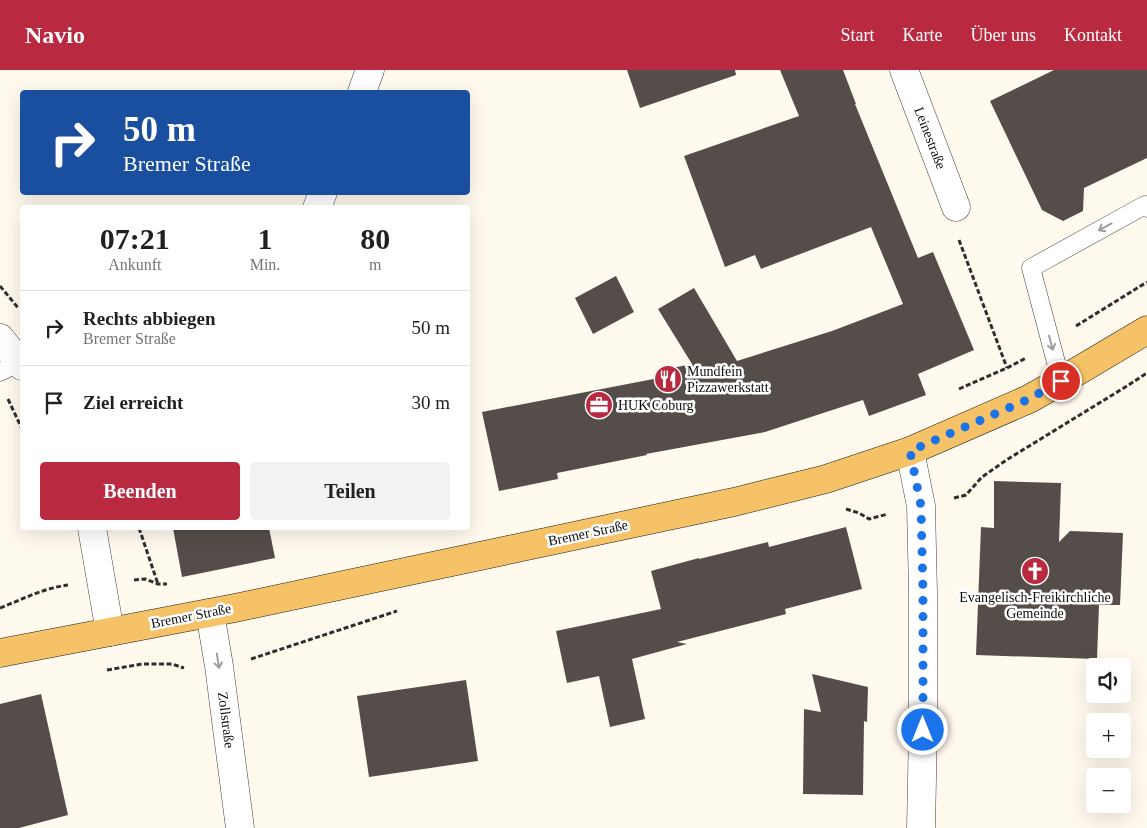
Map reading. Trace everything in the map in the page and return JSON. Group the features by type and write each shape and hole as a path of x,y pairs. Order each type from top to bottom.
{"main road":[{"name":"Bremer Straße","path":"0,653 210,613 734,502 826,480 910,451 1029,399 1147,330"}],"street":[{"path":"363,90 370,70"},
{"name":"Leinestraße","path":"904,70 956,207"},
{"path":"0,338 14,367"},
{"path":"910,451 921,506 923,641 921,828"},
{"path":"95,530 110,632"},
{"name":"Zollstraße","path":"210,613 219,666 240,828"}],"lane":[{"path":"1061,381 1031,268 1145,205 1147,208"}],"path":[{"path":"956,207 958,237 1006,368"},
{"path":"955,391 1006,368 1051,344 1089,317 1147,282"},
{"path":"0,286 20,311"},
{"path":"966,496 982,477 1008,459 1147,372"},
{"path":"4,394 20,425"},
{"path":"140,530 158,584"},
{"path":"145,579 158,584 174,584"},
{"path":"0,608 48,588 66,585"},
{"path":"171,657 172,664"},
{"path":"104,670 142,664 172,664 186,669"}],"building":[{"path":"627,70 735,70 736,75 640,108"},
{"path":"780,70 843,70 918,258 933,252 974,350 918,374 926,395 869,416 863,400 765,432 557,473 558,479 499,491 482,412 664,377 662,370 692,364 658,309 694,288 737,361 832,331 903,304 871,227 761,269 755,255 725,267 684,156 799,116"},
{"path":"1054,70 1147,70 1147,158 1084,188 1083,211 1063,221 1042,210 990,101"},
{"path":"616,276 634,312 593,334 575,298"},
{"path":"994,481 1061,483 1059,542 1070,531 1123,533 1120,605 1099,605 1097,658 976,655 981,527 994,528"},
{"path":"846,527 862,589 785,609 786,614 677,642 687,644 632,659 645,719 610,727 599,676 567,683 556,631 661,609 651,571 768,542 769,547"},
{"path":"173,530 269,530 275,558 182,577"},
{"path":"812,674 868,687 867,722 864,721 863,795 803,794 804,709 821,712"},
{"path":"466,680 478,761 369,777 357,696"},
{"path":"41,694 68,815 19,828 0,828 0,704"}],"place":[{"name":"Mundfein Pizzawerkstatt","path":"668,379"},
{"name":"HUK Coburg","path":"599,405"},
{"name":"Evangelisch-Freikirchliche Gemeinde","path":"1035,571"}],"route":[{"path":"923,730 921,506 910,451 1029,399 1061,381"}]}
